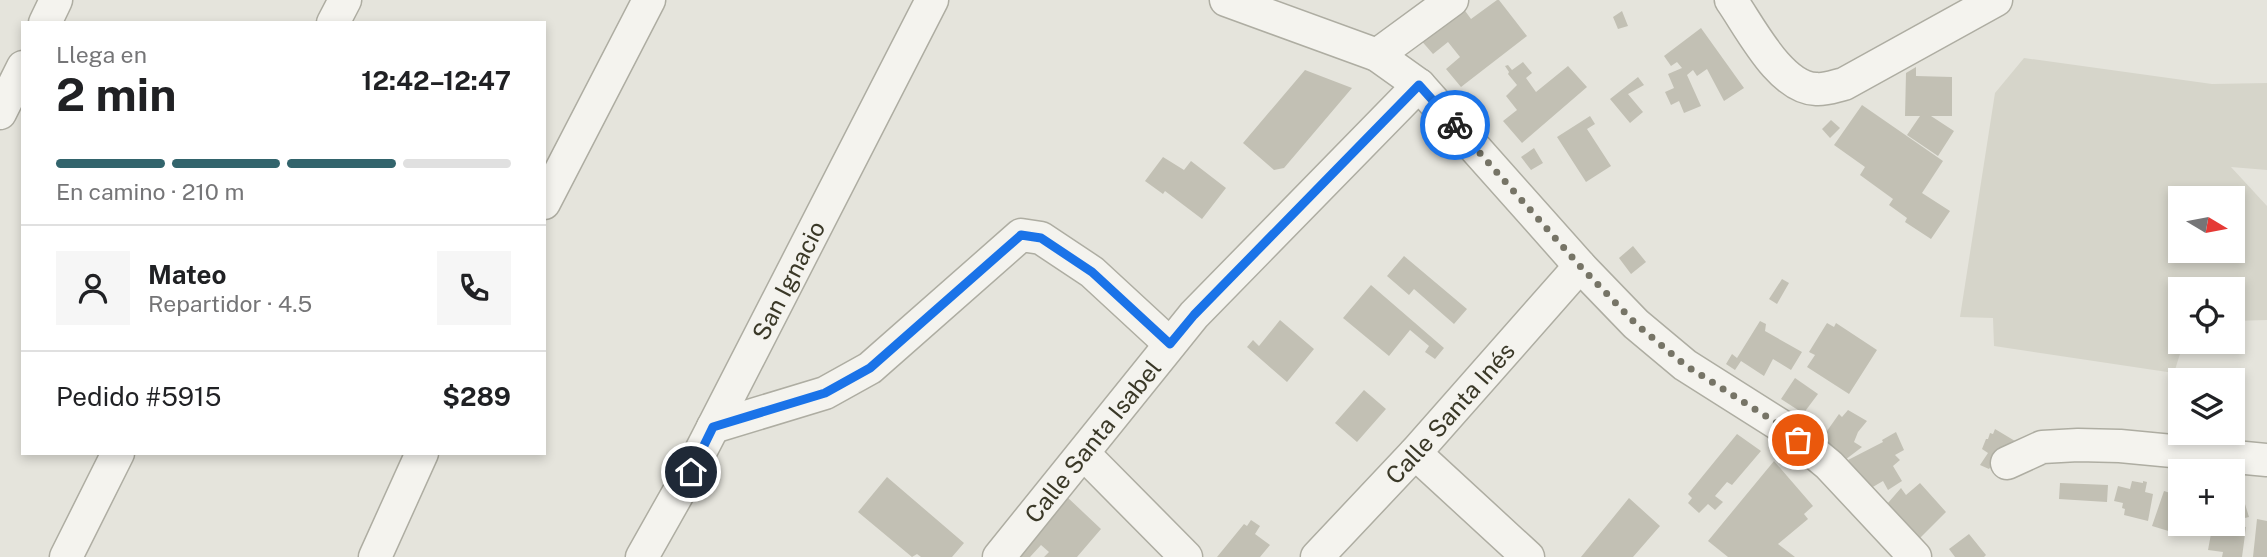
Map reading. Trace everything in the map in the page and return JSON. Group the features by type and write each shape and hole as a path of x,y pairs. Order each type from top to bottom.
{"street":[{"path":"46,21 57,0"},
{"path":"335,21 345,0"},
{"path":"546,199 649,0"},
{"name":"San Ignacio","path":"642,557 691,472 932,0"},
{"path":"1226,0 1377,55 1419,85 1580,266 1636,324 1685,365 1783,427 1829,465 1915,557"},
{"path":"1377,55 1452,0"},
{"path":"1731,0 1782,73 1800,85 1817,90 1844,84 1996,0"},
{"path":"0,113 21,71"},
{"name":"Calle Santa Isabel","path":"999,557 1194,315 1419,85"},
{"path":"713,427 825,393 870,368 1021,235 1041,238 1092,272 1170,344"},
{"name":"Calle Santa Inés","path":"1317,557 1415,453 1580,266"},
{"path":"2007,463 2042,447 2078,445 2120,446 2267,460"},
{"path":"1415,453 1528,557"},
{"path":"1084,454 1186,557"},
{"path":"66,557 117,455"},
{"path":"375,557 421,455"}],"shaded area":[{"path":"2024,58 2212,84 2267,83 2267,170 2231,167 2267,206 2267,320 2245,321 2245,277 2168,277 2168,354 2180,354 2176,368 2168,368 2168,372 1994,346 1993,318 1960,317 1995,93"}],"building":[{"path":"1497,0 1527,36 1461,87 1446,69 1460,57 1448,42 1433,54 1419,38 1463,8 1471,19"},
{"path":"1622,11 1628,26 1618,29 1613,17"},
{"path":"1701,28 1744,88 1724,101 1707,69 1697,76 1693,70 1687,75 1701,106 1684,113 1679,101 1671,105 1665,92 1674,88 1668,74 1682,68 1677,62 1671,66 1664,56"},
{"path":"1523,62 1532,73 1526,78 1536,92 1568,66 1587,87 1522,143 1503,121 1517,110 1506,96 1517,85 1505,66 1508,65 1512,70"},
{"path":"1916,67 1916,76 1952,77 1952,116 1931,116 1954,131 1938,156 1907,135 1920,116 1905,116 1906,73"},
{"path":"1305,70 1352,88 1284,168 1274,170 1243,143"},
{"path":"1638,77 1644,85 1628,94 1643,112 1630,123 1610,99"},
{"path":"1862,105 1943,161 1922,193 1950,211 1931,239 1905,222 1907,218 1889,205 1893,199 1860,175 1865,167 1834,145"},
{"path":"1590,116 1595,124 1587,129 1611,166 1586,182 1557,137"},
{"path":"1831,120 1840,128 1830,138 1822,129"},
{"path":"1534,148 1543,163 1531,170 1521,157"},
{"path":"1163,157 1184,170 1191,161 1226,188 1202,219 1165,191 1163,194 1145,181"},
{"path":"1633,246 1646,262 1631,274 1619,258"},
{"path":"1404,256 1467,309 1454,324 1414,289 1409,295 1387,276"},
{"path":"1782,279 1789,283 1777,304 1769,299"},
{"path":"1371,285 1444,348 1435,359 1425,352 1429,346 1410,330 1389,356 1343,318"},
{"path":"1280,320 1314,349 1287,382 1247,347 1253,340 1259,346"},
{"path":"1760,321 1766,324 1765,331 1802,352 1791,370 1773,359 1764,376 1741,361 1735,370 1726,364 1732,354 1737,358"},
{"path":"1827,323 1834,327 1836,323 1877,350 1849,394 1807,367 1815,355 1809,352"},
{"path":"1795,378 1818,394 1800,418 1796,414 1798,410 1781,399"},
{"path":"1364,390 1386,409 1357,442 1335,423"},
{"path":"1848,410 1867,421 1854,442 1862,447 1841,463 1822,438 1839,414 1842,417"},
{"path":"1995,429 2015,441 2008,462 1997,458 1989,469 1980,465 1988,453 1982,449"},
{"path":"1896,432 1904,450 1895,455 1900,460 1893,466 1902,481 1888,490 1883,481 1866,491 1848,460"},
{"path":"1737,434 1761,451 1732,485 1727,482 1715,496 1723,502 1715,510 1708,504 1699,513 1688,503 1692,498 1688,494"},
{"path":"1774,461 1813,506 1804,514 1808,519 1778,544 1795,557 1728,557 1708,541"},
{"path":"887,477 964,543 952,557 921,557 917,554 912,557 858,512"},
{"path":"2132,481 2147,482 2145,492 2153,494 2148,521 2124,515 2123,503 2114,501 2118,486 2130,489"},
{"path":"1920,483 1946,512 1914,544 1881,511 1901,488 1906,495"},
{"path":"2060,483 2108,485 2107,502 2059,499"},
{"path":"2164,491 2168,492 2168,531 2152,526"},
{"path":"1066,496 1101,529 1077,557 1044,557 1049,552 1041,545 1030,557 1018,554"},
{"path":"1629,498 1660,526 1633,557 1581,557"},
{"path":"2257,519 2267,521 2267,557 2253,557"},
{"path":"1251,520 1260,526 1255,534 1270,545 1260,557 1217,557 1244,524 1247,526"},
{"path":"1969,534 1986,555 1984,557 1955,557 1949,549"},
{"path":"2211,536 2245,536 2242,557 2222,557 2223,552 2208,550"}],"way so far":[{"path":"1455,125 1580,266 1636,324 1685,365 1783,427 1798,440"}],"route":[{"path":"691,472 713,427 825,393 870,368 1021,235 1041,238 1092,272 1170,344 1194,315 1419,85 1455,125"}]}
